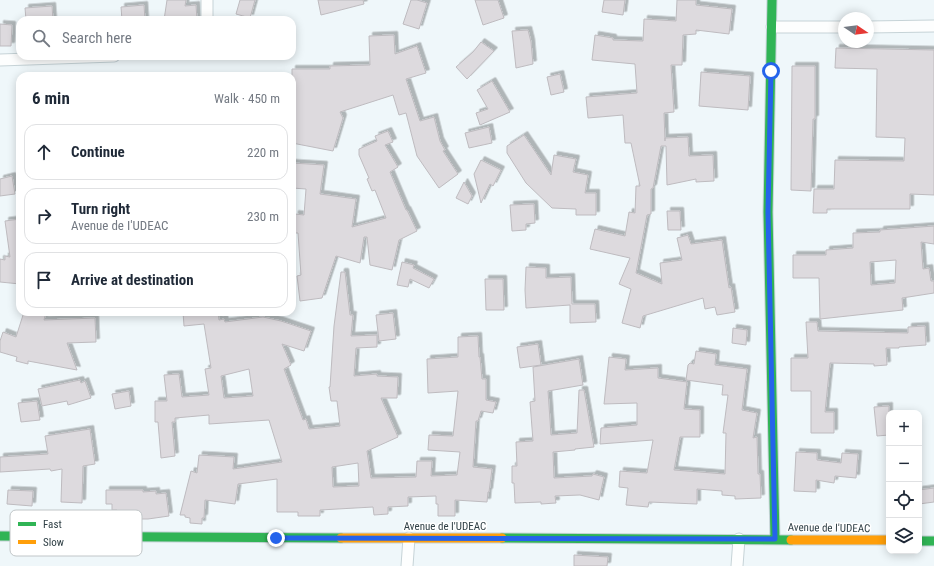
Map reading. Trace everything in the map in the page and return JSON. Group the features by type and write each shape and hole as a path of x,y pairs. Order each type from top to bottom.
{"main road":[{"path":"772,0 768,212 775,539"},
{"name":"Avenue de I'UDEAC","path":"0,536 10,536"},
{"name":"Avenue de I'UDEAC","path":"142,537 886,540"},
{"path":"922,540 934,541"}],"street":[{"path":"207,0 207,16"},
{"path":"874,27 934,26"},
{"path":"772,27 838,27"},
{"path":"0,60 16,59"},
{"path":"407,566 409,538"},
{"path":"737,566 739,539"}],"building":[{"path":"167,0 186,0 185,6 196,5 197,16 165,16"},
{"path":"240,0 255,0 251,16 236,14"},
{"path":"318,0 363,0 364,4 321,15"},
{"path":"411,0 427,3 419,29 403,24"},
{"path":"475,0 498,0 504,18 483,25"},
{"path":"604,0 625,0 623,15 602,12"},
{"path":"677,0 696,0 696,5 732,9 729,34 696,30 696,34 683,35 682,65 671,65 674,112 664,113 665,141 665,138 688,137 689,156 713,155 714,181 696,182 696,179 667,185 666,146 661,146 653,188 651,189 651,214 647,215 636,273 662,284 660,263 682,260 677,238 688,235 691,244 722,240 729,288 731,287 735,312 717,315 715,307 705,309 703,298 643,316 640,328 622,323 631,289 619,284 630,258 590,249 595,229 625,236 629,212 635,213 636,186 640,186 631,143 625,143 623,115 588,118 586,97 637,93 635,64 592,60 595,35 613,38 613,40 643,41 644,19 676,21"},
{"path":"144,5 145,16 122,16 121,7"},
{"path":"52,6 53,16 26,16 25,8"},
{"path":"0,24 12,25 11,46 0,46"},
{"path":"528,30 531,42 533,64 516,68 512,31"},
{"path":"394,35 395,54 417,46 426,73 406,79 420,121 434,117 440,141 445,150 443,151 458,174 439,188 417,156 406,113 399,115 393,95 340,112 343,118 333,151 296,144 296,72 292,72 292,69 330,69 330,66 370,65 369,36"},
{"path":"481,42 494,51 467,79 456,67 473,52"},
{"path":"836,48 934,50 934,195 910,194 910,209 827,209 827,213 813,213 814,189 834,189 835,160 904,161 905,138 876,137 877,69 835,68"},
{"path":"792,66 815,66 815,119 813,119 811,191 791,190"},
{"path":"701,72 750,76 748,110 699,106"},
{"path":"560,74 564,92 551,95 547,77"},
{"path":"492,81 510,112 480,125 476,113 488,109 477,90"},
{"path":"489,127 492,143 469,148 465,133"},
{"path":"388,131 393,142 385,145 398,167 390,172 406,210 417,231 399,240 392,270 370,265 367,237 364,237 360,263 336,256 322,298 300,301 297,276 301,275 298,233 296,233 296,214 304,215 306,189 296,188 296,163 324,165 320,194 356,199 352,227 386,218 375,190 372,191 367,179 369,178 359,155 359,149 377,141 375,136"},
{"path":"524,135 551,175 554,155 576,159 573,172 588,175 585,193 596,193 596,215 576,215 576,209 552,208 526,183 507,153 507,146"},
{"path":"481,160 501,170 493,186 490,184 481,203 474,174"},
{"path":"12,176 15,194 0,196 0,179"},
{"path":"464,182 472,196 468,204 456,198"},
{"path":"534,204 535,223 526,224 526,230 512,231 510,205"},
{"path":"667,211 680,211 681,230 668,230"},
{"path":"16,220 16,284 0,282 0,259 5,260 5,256 10,257 5,221"},
{"path":"934,226 934,244 921,242 923,269 929,268 931,281 934,281 934,293 902,298 903,310 820,319 819,278 793,278 793,255 826,255 826,250 853,248 853,233 880,232 880,230","holes":["896,260 895,283 871,285 870,262"]},
{"path":"402,262 414,265 413,268 434,279 429,288 410,279 408,287 397,285"},
{"path":"526,267 546,268 546,278 571,277 572,304 595,304 596,322 570,323 570,305 526,308"},
{"path":"341,272 345,272 350,315 353,315 351,336 377,335 377,347 356,348 354,376 377,374 377,376 398,377 397,398 381,398 398,437 367,451 371,478 416,477 417,461 432,461 431,476 457,475 460,452 428,450 429,435 453,436 458,391 428,393 427,359 458,357 458,337 478,336 482,379 486,379 486,400 496,402 493,413 481,411 478,421 476,421 473,467 492,469 487,502 455,500 455,516 438,516 436,496 408,497 408,506 388,507 388,514 374,515 373,507 320,510 320,516 298,516 298,512 277,512 277,479 238,484 235,504 205,500 204,518 202,518 202,524 190,523 190,518 185,517 185,515 180,515 191,471 197,473 199,455 234,457 233,469 282,462 269,420 209,424 209,415 175,418 175,422 172,422 175,456 161,458 158,422 155,422 155,401 167,401 164,375 179,374 182,397 209,395 205,369 211,368 204,324 184,326 183,316 218,316 219,320 224,319 225,322 263,317 311,331 304,351 282,344 291,365 284,369 303,420 306,419 309,429 340,426 337,401 331,401 330,387 334,326","holes":["249,369 253,396 224,398 221,376","358,463 359,486 333,487 332,467"]},
{"path":"485,279 503,279 504,310 486,310"},
{"path":"393,313 396,339 379,341 376,315"},
{"path":"23,316 45,316 44,320 95,318 96,342 67,343 77,370 28,361 28,364 16,361 17,357 0,352 0,341 3,332 16,337"},
{"path":"806,322 817,322 818,331 908,333 908,327 925,326 926,345 886,348 887,365 874,366 874,364 830,363 825,412 834,412 834,433 811,433 811,391 791,391 791,358 808,358"},
{"path":"733,328 747,330 746,345 732,343"},
{"path":"538,344 541,365 520,368 517,347"},
{"path":"696,351 716,354 715,365 747,369 742,410 757,413 753,438 757,437 758,474 760,474 761,498 735,499 735,496 722,495 722,491 697,489 697,504 649,502 648,507 626,505 628,488 619,487 620,471 647,473 653,440 600,444 601,428 637,425 637,403 604,404 609,357 626,359 625,370 658,368 658,378 687,382 684,409 700,410 700,437 680,437 674,470 725,474 726,433 723,433 728,395 722,395 723,385 686,380 688,365 690,363 694,364"},
{"path":"579,359 583,385 548,391 551,435 577,433 579,390 584,390 594,447 553,452 554,478 592,476 593,474 604,477 599,500 580,495 555,496 556,503 515,503 514,483 512,483 512,466 517,466 516,442 533,441 530,402 535,401 533,367"},
{"path":"80,380 81,383 85,381 91,398 68,405 67,401 42,406 38,389"},
{"path":"129,391 131,406 115,409 112,394"},
{"path":"37,401 40,420 21,422 18,403"},
{"path":"889,406 889,410 886,410 886,435 877,436 874,407"},
{"path":"90,429 95,464 83,466 82,503 61,502 62,469 51,471 50,469 0,472 0,457 48,454 45,436"},
{"path":"796,452 817,453 817,460 841,463 842,453 858,454 856,478 835,476 834,483 816,480 816,492 794,491"},
{"path":"934,488 934,502 922,504 922,490"},
{"path":"8,490 33,491 32,506 7,504"},
{"path":"106,490 143,490 143,492 156,491 156,494 166,493 169,516 142,519 142,510 112,510 112,504 106,504"},
{"path":"574,555 608,557 607,566 574,566"}],"traffic: fast":[{"path":"772,0 768,212 775,539"},
{"path":"0,536 10,536"},
{"path":"142,537 341,538"},
{"path":"502,538 791,540"},
{"path":"922,541 934,541"}],"traffic: slow":[{"path":"341,538 502,538"},
{"path":"791,540 886,540"}],"route":[{"path":"276,538 775,539 768,212 771,71"}]}
